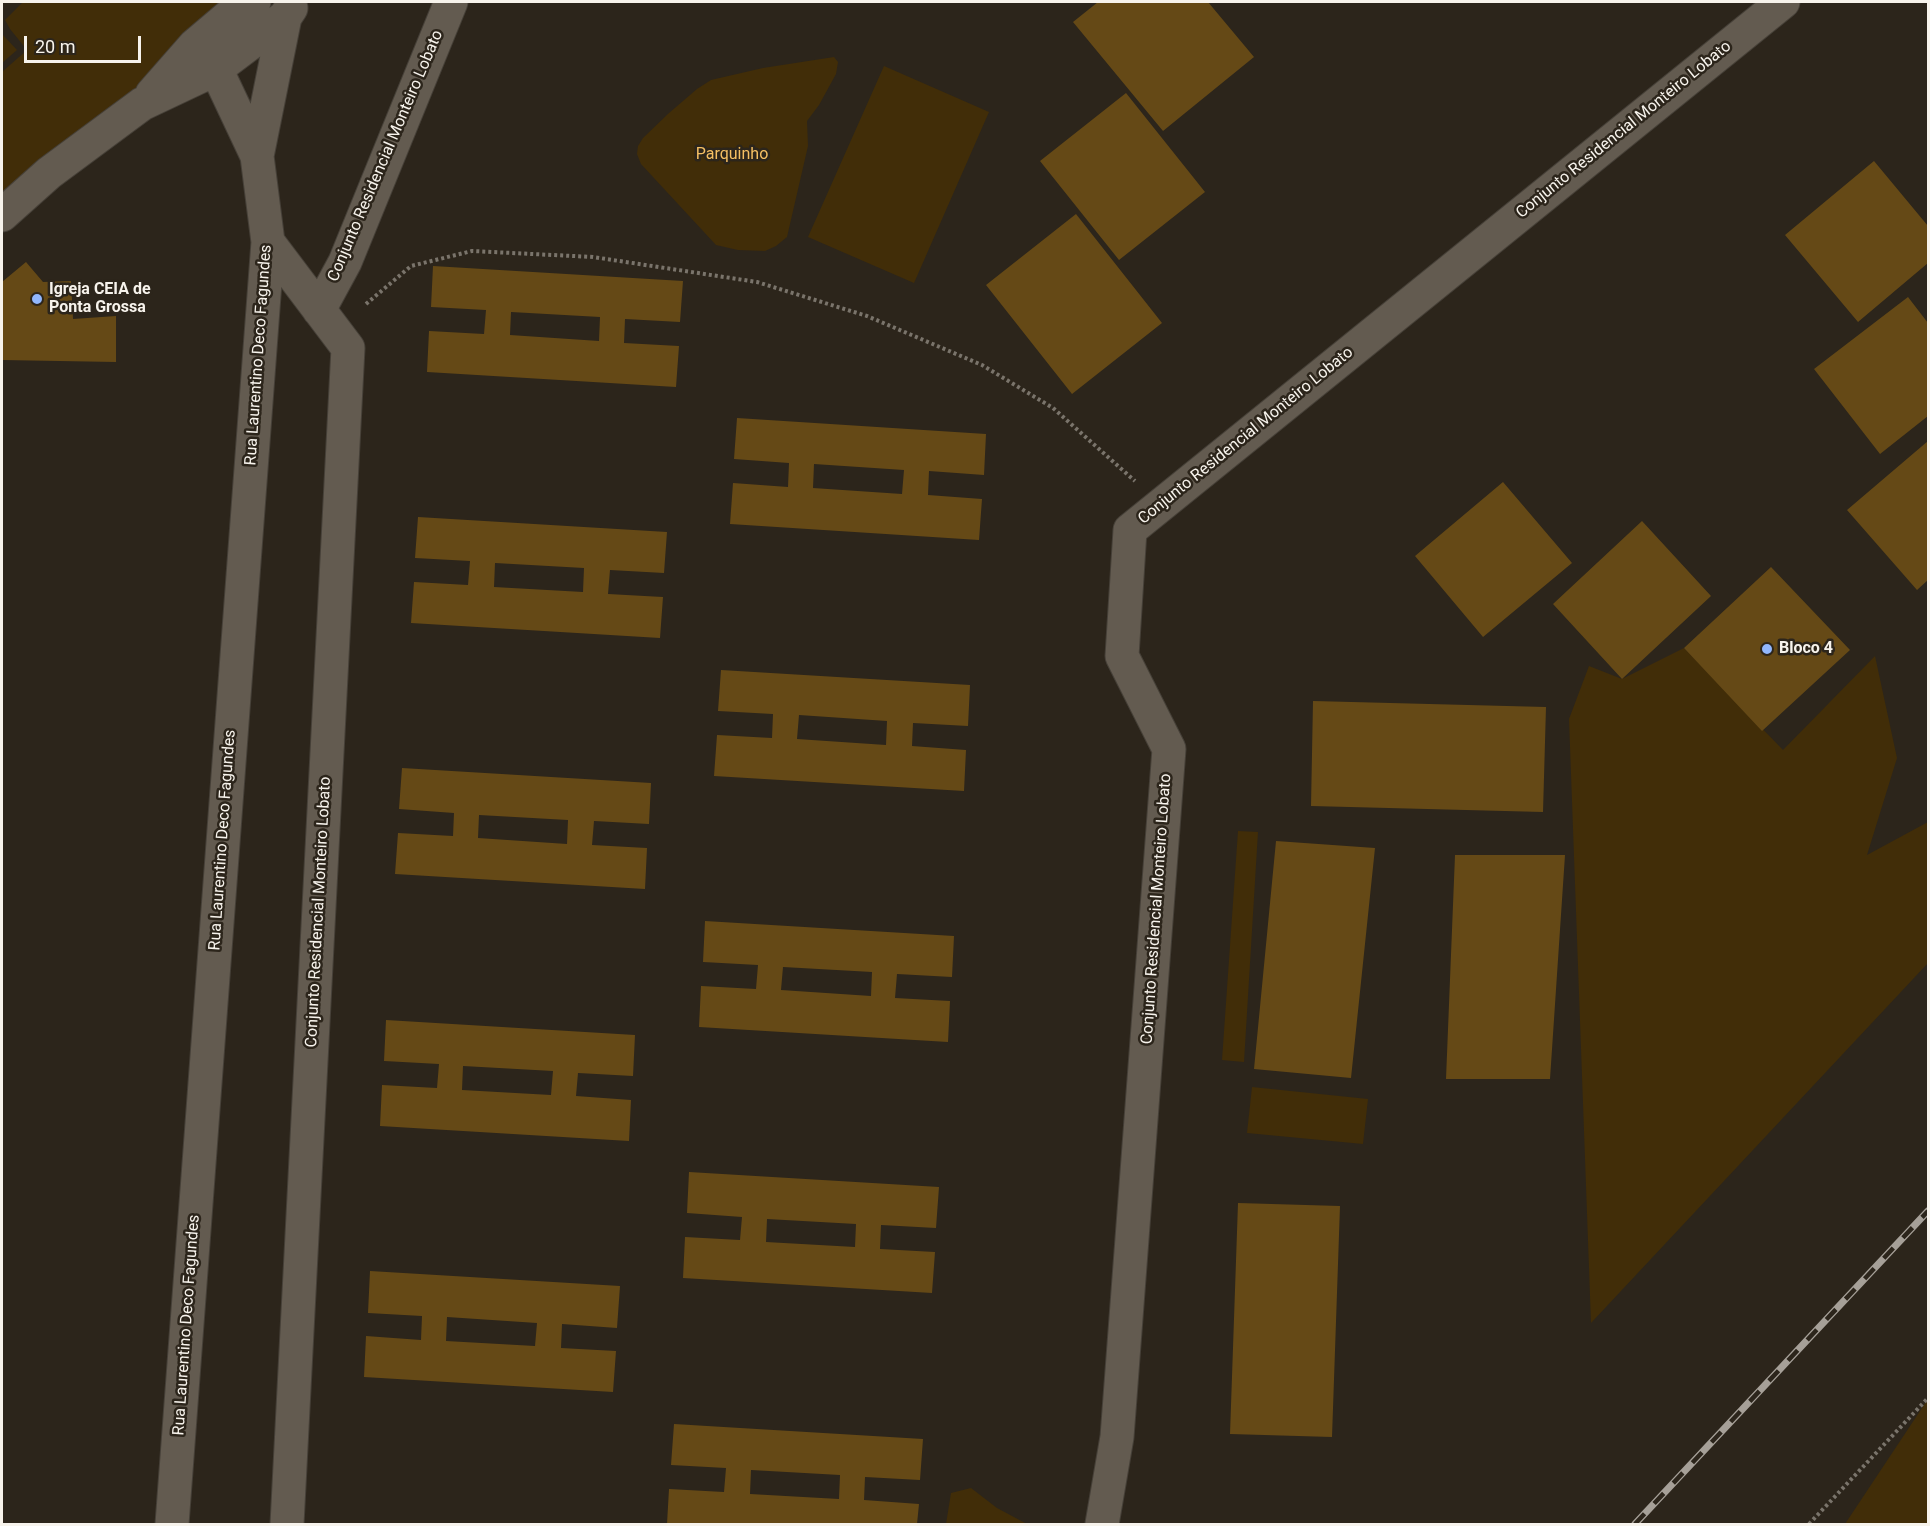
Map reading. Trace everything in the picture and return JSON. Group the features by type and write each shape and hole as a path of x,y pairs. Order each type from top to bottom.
{"street":[{"path":"142,104 195,45 245,2"},
{"path":"216,69 222,44 229,30 254,2"},
{"name":"Conjunto Residencial Monteiro Lobato","path":"327,320 345,262 450,2"},
{"name":"Conjunto Residencial Monteiro Lobato","path":"1102,1524 1117,1437 1169,749 1122,656 1130,530 1783,2"},
{"path":"2,215 49,173 142,104 216,69 290,9"},
{"name":"Rua Laurentino Deco Fagundes","path":"257,156 290,9"},
{"name":"Rua Laurentino Deco Fagundes","path":"172,1524 268,242 257,156 216,69"},
{"name":"Conjunto Residencial Monteiro Lobato","path":"268,242 348,348 287,1524"}],"path":[{"path":"327,320 411,266 472,251 593,257 757,282 867,316 982,365 1053,408 1162,505"},
{"path":"1809,1524 1929,1398"}],"green space":[{"path":"23,2 233,2 99,122 2,200 2,72 27,50 5,20"},
{"path":"2,34 17,50 2,63"},
{"name":"Parquinho","path":"834,57 838,62 836,74 819,105 807,121 808,146 787,237 765,251 738,250 716,245 641,164 637,154 638,146 643,138 697,89 711,80 763,68"},
{"path":"884,66 989,112 914,283 808,237"},
{"path":"1684,648 1783,750 1875,656 1897,758 1867,855 1928,822 1928,963 1591,1323 1569,719 1589,666 1622,679"},
{"path":"1238,831 1258,832 1244,1062 1222,1060"},
{"path":"1252,1087 1368,1099 1363,1144 1247,1133"},
{"path":"1928,1399 1928,1524 1845,1524"},
{"path":"971,1488 997,1508 1027,1524 946,1524 951,1493"}],"building":[{"path":"1098,2 1208,2 1254,57 1163,131 1073,22"},
{"path":"1126,93 1205,192 1119,260 1040,161"},
{"path":"1874,161 1928,226 1928,263 1858,322 1785,235"},
{"path":"1076,214 1162,323 1072,394 986,285"},
{"name":"Igreja CEIA de Ponta Grossa","path":"26,262 43,282 71,281 73,319 116,316 116,362 2,360 2,282"},
{"path":"433,266 683,281 680,322 625,319 624,343 679,346 676,387 427,372 429,331 484,334 486,310 431,307","holes":["511,312 600,317 599,341 510,335"]},
{"path":"1908,297 1928,323 1928,416 1880,454 1814,369"},
{"path":"737,418 986,434 984,475 929,471 928,495 982,499 979,540 730,524 733,483 788,487 789,463 734,459","holes":["814,464 904,470 902,494 813,488"]},
{"path":"1928,441 1928,580 1917,590 1847,510"},
{"path":"1503,482 1572,563 1483,637 1415,556"},
{"path":"418,517 667,532 664,573 610,570 608,594 663,597 660,638 411,623 414,582 468,585 470,561 415,558","holes":["495,563 584,568 583,592 494,587"]},
{"path":"1642,521 1711,596 1622,679 1553,604"},
{"name":"Bloco 4","path":"1771,567 1850,650 1762,731 1684,648"},
{"path":"721,670 970,685 968,726 913,723 912,746 966,750 964,791 714,776 717,735 772,738 773,714 718,711","holes":["799,715 887,721 886,745 797,739"]},
{"path":"1313,701 1546,707 1543,812 1311,806"},
{"path":"402,768 651,783 649,824 594,821 592,845 647,848 645,889 395,874 398,833 453,836 454,813 399,809","holes":["479,815 568,820 567,844 478,838"]},
{"path":"1276,841 1375,848 1351,1078 1254,1069"},
{"path":"1455,855 1565,855 1550,1079 1446,1079"},
{"path":"705,921 954,936 952,977 897,974 895,998 950,1001 948,1042 699,1027 701,986 756,989 758,965 703,962","holes":["783,967 872,972 871,996 781,990"]},
{"path":"386,1020 635,1035 633,1076 578,1073 576,1096 631,1100 629,1141 380,1126 382,1085 437,1088 439,1064 384,1061","holes":["463,1066 553,1071 551,1095 462,1090"]},
{"path":"689,1172 939,1187 936,1228 881,1225 880,1249 935,1252 932,1293 683,1278 685,1237 740,1240 742,1217 687,1213","holes":["767,1219 856,1224 855,1247 766,1242"]},
{"path":"1238,1203 1340,1206 1332,1437 1230,1434"},
{"path":"370,1271 620,1286 617,1328 562,1324 561,1348 616,1351 613,1392 364,1377 366,1336 421,1340 422,1316 368,1313","holes":["447,1317 537,1323 535,1346 446,1341"]},
{"path":"674,1424 923,1439 920,1480 865,1477 864,1500 919,1504 917,1524 667,1524 669,1489 724,1492 726,1468 671,1465","holes":["751,1470 840,1475 839,1499 750,1494"]}],"railway":[{"path":"1635,1524 1928,1211"}],"place":[{"name":"Igreja CEIA de Ponta Grossa","path":"37,299"},
{"name":"Bloco 4","path":"1767,649"}]}
